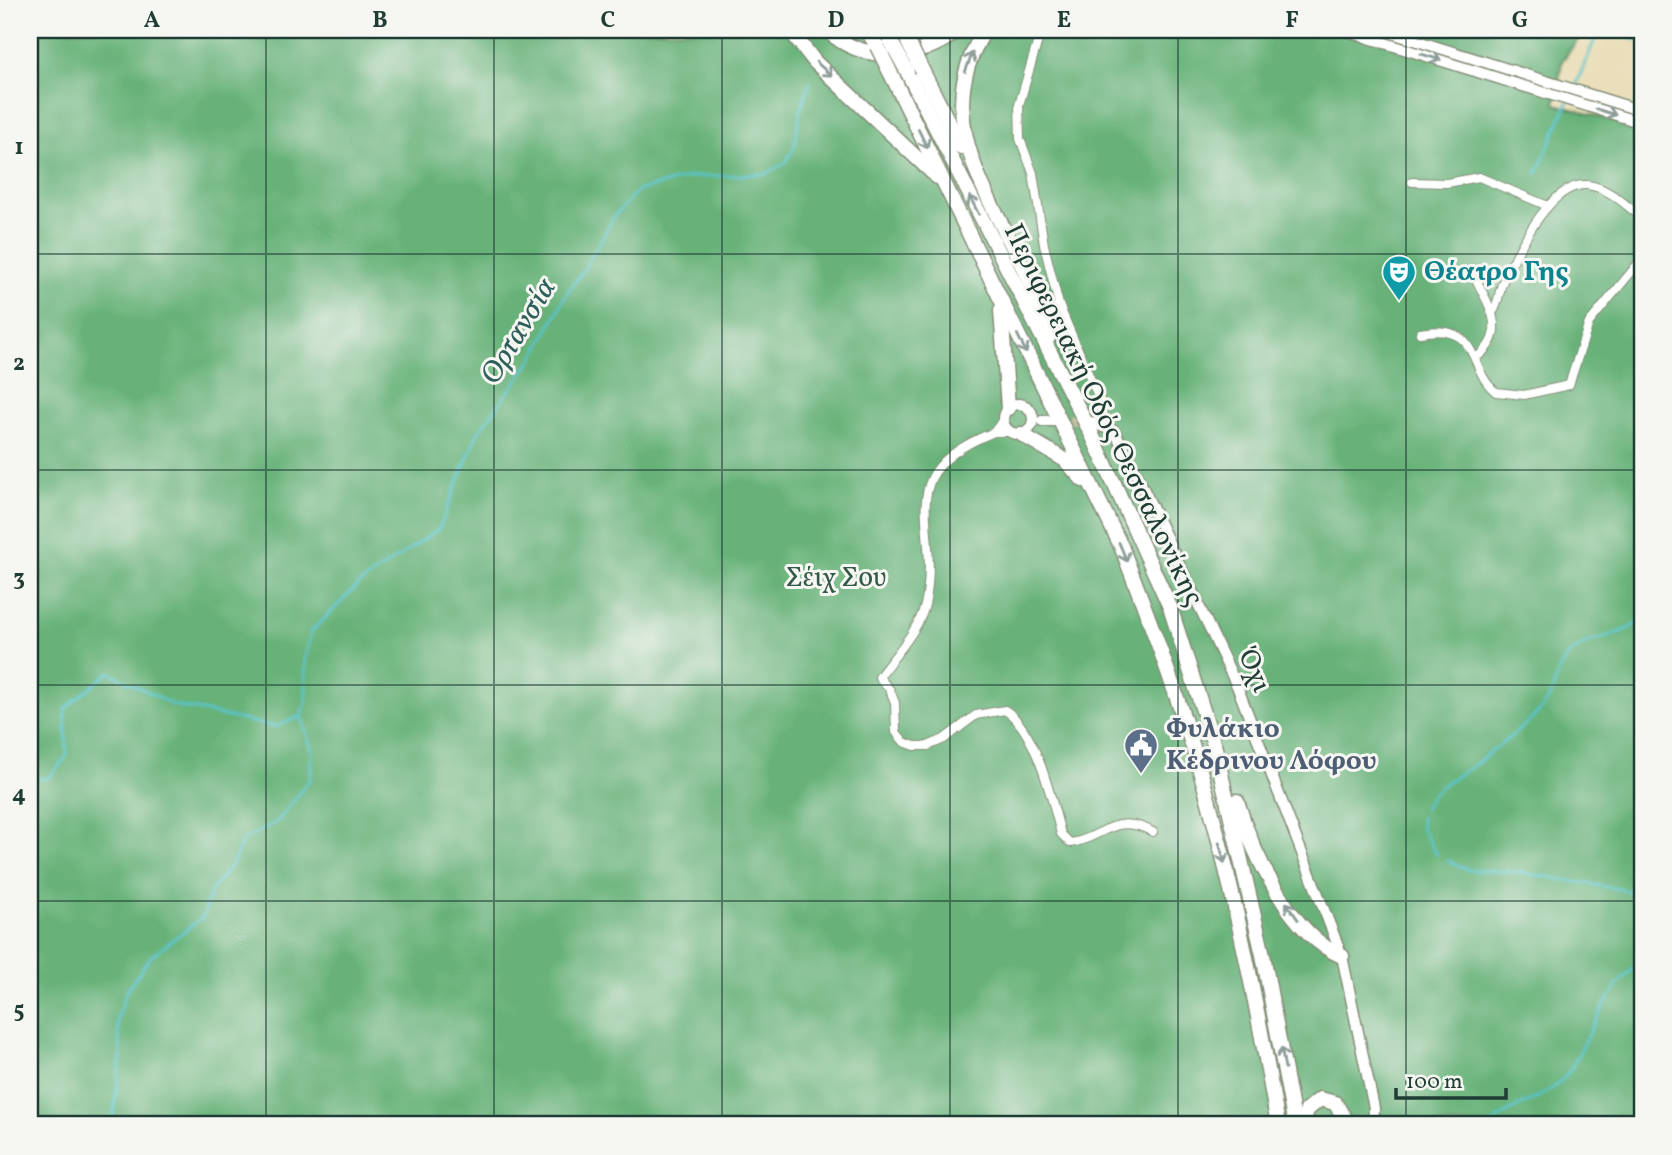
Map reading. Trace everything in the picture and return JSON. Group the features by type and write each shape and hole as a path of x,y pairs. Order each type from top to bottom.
{"highway":[{"path":"790,30 816,62 946,185"},
{"path":"827,30 840,40 865,51 897,55 927,49 958,30"},
{"name":"Περιφερειακή Οδός Θεσσαλονίκης","path":"867,30 884,39 915,71 1126,507 1170,607 1215,748 1263,955 1295,1125"},
{"path":"978,175 961,126 960,100 968,60 985,30"},
{"path":"905,36 915,71 978,175 1026,273 1043,316 1050,352"},
{"name":"Περιφερειακή Οδός Θεσσαλονίκης","path":"884,39 893,78 1126,558 1201,774 1247,959 1278,1125"},
{"path":"1000,298 1006,348 1005,414"},
{"path":"1026,428 1065,460 1093,491"},
{"path":"1195,682 1211,709 1243,822 1259,860 1313,939 1342,956"},
{"path":"1303,1125 1310,1105 1320,1099 1335,1103 1349,1125"}],"main road":[{"path":"1343,30 1557,97 1574,96 1642,111"},
{"path":"1382,30 1564,87 1574,96 1642,123"},
{"path":"1026,428 1031,412 1019,404 1005,414 1026,428 1055,421"},
{"path":"1091,422 1104,425"},
{"name":"Όχι","path":"1104,425 1114,431 1124,448 1237,686 1342,956 1374,1108 1373,1125"}],"street":[{"path":"1041,30 1019,105 1020,139 1033,173 1044,245 1059,305 1101,403 1104,425"},
{"path":"1621,30 1642,38"},
{"path":"1412,182 1447,183 1479,177 1548,206"},
{"path":"1477,357 1484,352 1492,336 1494,310 1510,269 1548,206 1569,188 1587,186 1611,194 1642,218"},
{"path":"1420,333 1435,331 1452,335 1465,343 1477,357 1488,384 1502,394 1537,394 1569,385 1589,323 1642,259"},
{"path":"1494,310 1472,270 1510,269"},
{"path":"1043,316 1059,305"},
{"path":"995,432 1005,414"},
{"path":"1026,428 995,432 950,454 931,480 923,502 929,575 924,608 879,677 890,690 895,703 895,732 904,741 915,746 928,746 944,739 976,715 1005,710 1016,717 1032,745 1061,834 1070,843 1115,826 1130,824 1153,832"}],"green space":[{"name":"Σέιχ Σου","path":"30,30 1585,30 1562,61 1555,104 1642,129 1642,1125 30,1125"}],"waterway":[{"path":"1575,87 1596,37 1615,34 1636,40"},
{"name":"Ορτανσία","path":"30,778 48,779 67,756 65,709 109,672 173,705 276,727 301,716 306,703 305,659 311,632 358,585 439,529 478,432 533,359 567,293 615,215 637,191 690,177 765,174 786,163 795,144 800,111 810,83"},
{"path":"1537,173 1568,102"},
{"path":"1424,808 1438,788 1471,767 1538,713 1549,698 1559,669 1575,650 1625,630 1642,619"},
{"name":"Ορτανσία","path":"112,1125 121,1056 117,1020 127,990 151,956 203,917 211,891 234,861 243,840 278,821 310,779 312,751 301,716"},
{"path":"1421,817 1421,828 1436,854"},
{"path":"1448,861 1469,870 1518,872 1642,893"},
{"path":"1492,1125 1562,1080 1620,981 1642,965"}],"tunnel":[{"path":"1055,421 1091,422"}],"place":[{"name":"Θέατρο Γης","path":"1399,302"},
{"name":"Φυλάκιο Κέδρινου Λόφου","path":"1141,775"}]}
